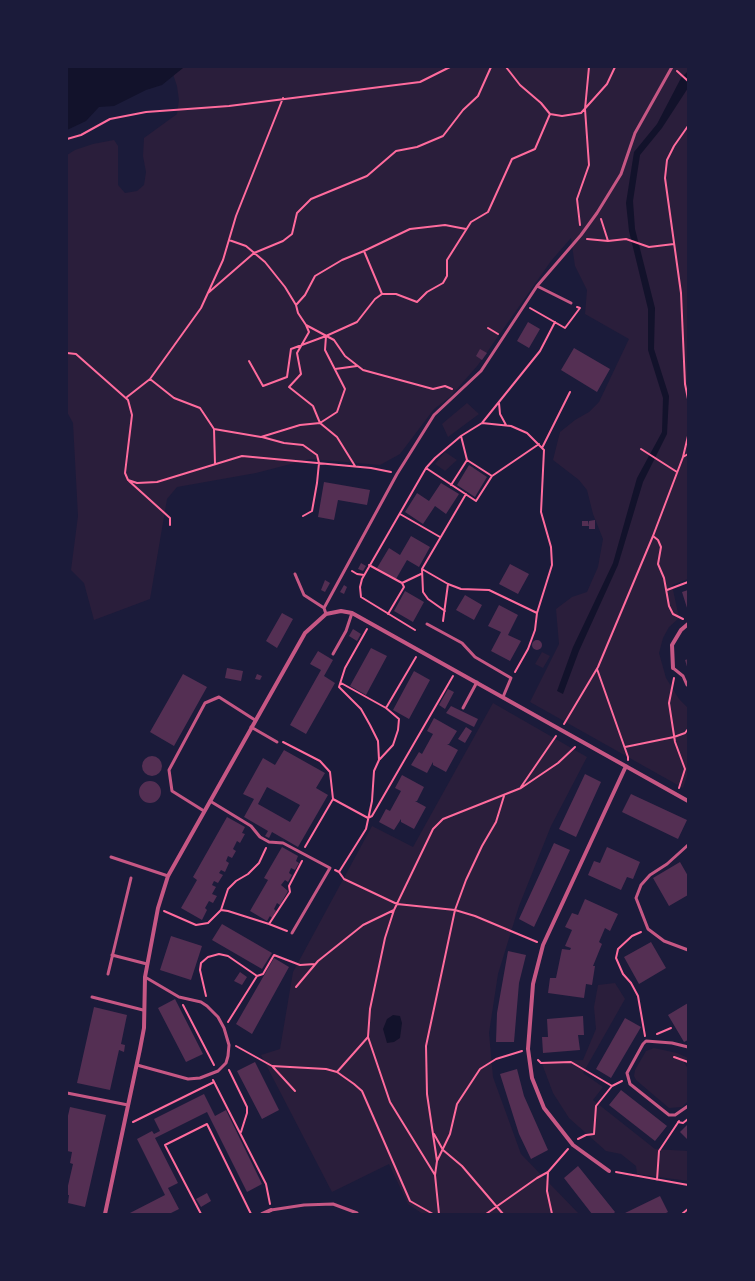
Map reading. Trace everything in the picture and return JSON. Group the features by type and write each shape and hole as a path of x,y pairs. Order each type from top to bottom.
{"street":[{"path":"105,1214 144,1028 143,1010 147,964 158,908 168,876 305,633 326,614 341,611 352,613 478,682 688,801"},
{"path":"673,668 672,645 681,630 688,624"},
{"path":"609,1171 573,1145 544,1108 532,1078 528,1050 533,984 543,945 626,766"},
{"path":"262,1214 270,1210"}],"lane":[{"path":"324,608 397,474 434,414 459,393 481,371 537,286 579,237 597,212 621,174 635,133 672,67"},
{"path":"537,286 571,303"},
{"path":"295,574 304,596 324,608 326,614"},
{"path":"333,654 346,631 352,613"},
{"path":"427,624 462,643 475,657 511,678 503,697"},
{"path":"673,668 683,676 687,685"},
{"path":"463,708 478,682"},
{"path":"204,811 172,790 169,770 205,703 219,697 255,720"},
{"path":"251,727 277,742"},
{"path":"210,801 251,826 260,837 269,842 283,843 330,868 292,933"},
{"path":"688,845 667,864 650,875 641,885 636,898 648,929 664,941 688,950"},
{"path":"111,857 168,876"},
{"path":"108,974 131,878"},
{"path":"112,955 147,964"},
{"path":"137,1065 188,1079 210,1075 218,1071 226,1063 229,1045 224,1028 218,1016 207,1006 201,1002 179,997 145,977"},
{"path":"92,997 143,1010"},
{"path":"688,1047 672,1043 646,1041 642,1044 627,1072 627,1078 630,1084 669,1114 675,1115 688,1106"},
{"path":"67,1094 128,1105"},
{"path":"270,1210 304,1205 333,1204 357,1213"}],"path":[{"path":"67,139 80,135 110,119 146,112 229,106 283,98 355,91 420,82 450,67"},
{"path":"482,67 505,67 520,85 541,103 550,114 562,116 581,114 607,84 615,67"},
{"path":"588,67 585,109 589,165 577,199 579,237 608,241 626,239 649,247 674,244"},
{"path":"672,67 688,82"},
{"path":"208,293 254,253 283,241 292,234 297,213 311,199 367,176 396,151 417,147 444,136 463,110 478,96 491,68"},
{"path":"127,397 150,379 201,308 223,260 236,216 283,98"},
{"path":"249,361 264,386 287,377 291,349 326,336 357,322 375,299 382,294 396,294 417,302 427,292 443,283 447,276 447,260 466,229 471,222 488,212 512,159 535,150 550,114"},
{"path":"688,126 674,146 667,160 665,178 666,197 681,293 683,353 688,400"},
{"path":"597,212 604,224 608,241"},
{"path":"296,305 305,295 315,276 342,260 410,229 445,225 466,229"},
{"path":"229,240 246,246 265,262 285,287 296,305 298,313 309,332 297,353 301,374 288,387 313,406 320,422 338,437 355,466"},
{"path":"364,251 382,294"},
{"path":"524,304 565,328 580,308 571,303"},
{"path":"415,630 361,597 360,587 364,575 426,468 435,458 461,436 482,423 540,351 555,322"},
{"path":"306,325 334,340 346,356 363,370 433,389 445,386 459,393"},
{"path":"488,328 502,337"},
{"path":"261,437 300,424 320,422 337,412 345,389 325,350 326,336"},
{"path":"67,353 76,354 97,374 127,397 132,415 125,474 128,480 170,518 170,525"},
{"path":"335,369 357,366"},
{"path":"150,379 174,398 200,408 214,429 215,464"},
{"path":"542,448 570,392"},
{"path":"499,402 500,414 506,425"},
{"path":"482,423 506,425 527,433 544,450 541,512 551,547 552,565 537,613 535,630 528,649 511,678"},
{"path":"214,429 261,437 284,443 302,444 317,456 319,463 312,511 303,516"},
{"path":"461,436 467,460 492,476"},
{"path":"521,788 561,729 597,669 653,536 683,457 688,436"},
{"path":"426,468 476,501 492,476 539,444"},
{"path":"641,449 660,463 677,472"},
{"path":"128,480 137,483 157,482 242,456 355,466 397,474"},
{"path":"683,457 688,456"},
{"path":"451,485 467,460"},
{"path":"444,611 428,599 423,592 422,569 466,494"},
{"path":"400,514 440,538"},
{"path":"653,536 658,540 661,547 658,564 666,590 668,606 674,614 681,617"},
{"path":"369,565 402,583 404,587 388,614"},
{"path":"346,567 357,574 364,575"},
{"path":"422,569 448,584 461,589 489,590 537,613"},
{"path":"402,583 422,574"},
{"path":"666,590 688,582"},
{"path":"444,621 448,584"},
{"path":"371,623 345,668 339,687 361,710 370,725 378,742 379,760"},
{"path":"386,708 420,650"},
{"path":"673,668 674,679 669,703 674,737 685,768 677,795"},
{"path":"597,669 625,747 628,758 626,766"},
{"path":"368,818 372,816 456,670"},
{"path":"341,684 386,708 399,719 398,730 393,745 379,760 374,771 372,801 366,829 339,872 344,879 397,904 455,910 475,916 543,945"},
{"path":"625,747 674,737 685,733 688,729"},
{"path":"435,1175 390,1102 368,1037 371,1002 384,938 394,910 433,829 443,819 521,788 558,763 582,741"},
{"path":"269,924 290,892 289,886 333,799 330,772 320,761 285,742 277,742"},
{"path":"439,1214 435,1175 437,1161 426,1094 426,1046 455,910 466,880 482,846 496,822 504,795"},
{"path":"333,799 368,818"},
{"path":"158,908 196,925 202,926 208,924 221,910 228,889 259,863 269,842"},
{"path":"221,910 228,910 292,933"},
{"path":"296,987 315,964 364,925 394,910"},
{"path":"646,1041 638,996 631,982 620,970 616,958 618,949 632,936 648,929"},
{"path":"207,1006 200,970 202,963 208,957 219,954 228,956 257,976"},
{"path":"224,1028 257,976 263,974 274,955 300,965 315,964"},
{"path":"179,997 218,1071"},
{"path":"337,1072 368,1037"},
{"path":"229,1045 240,1047 272,1066 295,1091"},
{"path":"437,1161 450,1134 458,1104 480,1069 496,1059 528,1050 541,1063 571,1062 612,1086"},
{"path":"674,1057 688,1062"},
{"path":"226,1063 247,1107 247,1113 241,1132"},
{"path":"272,1066 326,1069 337,1072 362,1091 410,1201 433,1214"},
{"path":"210,1075 241,1132 266,1184 270,1210"},
{"path":"586,1135 594,1134 596,1106 612,1086 627,1078"},
{"path":"124,1126 214,1082"},
{"path":"657,1180 659,1151 684,1110"},
{"path":"678,1122 683,1123 688,1119"},
{"path":"201,1214 165,1145 207,1124 251,1214"},
{"path":"432,1132 443,1150 462,1166 503,1214"},
{"path":"486,1214 537,1178 548,1172 573,1145"},
{"path":"609,1171 688,1185"},
{"path":"548,1172 547,1191 552,1214"},
{"path":"682,1214 688,1209"}],"shaded area":[{"path":"67,67 194,67 183,68 162,85 146,90 114,106 99,107 86,121 67,130"},
{"path":"688,67 688,579 672,585 679,618 669,627 663,638 659,653 666,678 679,699 688,708 688,773 683,788 530,702 559,644 556,609 572,597 587,592 598,567 603,539 593,514 587,490 579,480 553,460 560,432 575,420 589,412 599,402 629,339 585,314 587,290 575,266 571,238 551,261 478,365 450,397 434,409 400,454 380,465 310,459 256,473 177,487 167,499 150,599 94,620 84,583 71,570 78,516 73,423 67,412 67,155 75,150 93,144 114,140 118,146 118,185 125,193 137,191 144,185 146,172 143,156 144,138 177,114 179,100 173,74 183,68"},
{"path":"688,71 688,88 662,128 640,155 633,201 635,229 655,308 654,349 669,396 667,434 643,482 618,565 579,651 563,694 557,691 573,647 613,563 637,478 662,432 663,398 648,350 648,309 629,231 626,203 634,152 657,124 681,78"},
{"path":"467,403 479,414 448,437 442,424"},
{"path":"445,452 457,460 445,471 435,464"},
{"path":"542,652 550,656 543,668 535,664"},
{"path":"493,703 587,757 551,826 519,906 498,974 489,1033 493,1077 521,1154 579,1214 423,1214 408,1204 389,1164 332,1192 261,1055 280,1049 293,972 372,826 413,847"},
{"path":"615,983 625,999 583,1073 603,1087 593,1100 655,1149 688,1151 688,1181 637,1174 636,1166 621,1154 606,1151 569,1118 553,1093 541,1061 583,1060 596,1029 594,1007 598,985"},
{"path":"393,1015 400,1016 402,1023 400,1038 394,1042 387,1043 383,1029 387,1019"},
{"path":"654,1048 677,1053 688,1058 684,1062 688,1069 688,1101 682,1107 669,1108 636,1080 634,1076 635,1070 646,1051"}],"building":[{"path":"528,322 540,329 529,348 517,341"},
{"path":"574,348 610,369 597,392 561,370"},
{"path":"480,349 487,353 482,360 476,356"},
{"path":"469,465 487,477 475,497 457,485"},
{"path":"324,482 370,490 367,505 338,500 334,520 318,517"},
{"path":"441,483 459,494 446,514 435,506 423,524 405,512 417,493 429,501"},
{"path":"595,520 595,529 589,529 589,521"},
{"path":"582,521 588,521 589,526 582,526"},
{"path":"411,536 430,547 419,567 407,560 396,579 377,568 389,548 400,555"},
{"path":"361,563 366,566 363,571 358,569"},
{"path":"510,564 529,574 518,594 499,584"},
{"path":"325,580 330,583 325,592 321,590"},
{"path":"344,585 347,587 344,594 340,592"},
{"path":"688,590 688,611 682,592"},
{"path":"405,591 424,602 413,622 394,611"},
{"path":"465,595 482,605 474,620 456,610"},
{"path":"499,605 518,615 508,635 521,641 510,661 491,651 501,632 488,626"},
{"path":"282,613 293,619 277,648 266,641"},
{"path":"353,629 361,634 357,641 349,636"},
{"path":"537,640 542,645 537,650 532,645"},
{"path":"371,648 387,656 366,695 350,686"},
{"path":"318,651 333,660 324,676 335,683 306,734 290,725 321,670 310,664"},
{"path":"688,659 688,670 685,660"},
{"path":"227,668 243,671 241,681 225,678"},
{"path":"414,671 430,680 409,719 393,710"},
{"path":"183,674 207,687 174,746 150,732"},
{"path":"257,674 262,676 260,680 255,679"},
{"path":"448,689 454,692 445,709 439,705"},
{"path":"451,706 478,719 474,727 446,713"},
{"path":"434,718 457,731 449,744 447,744 458,750 446,772 433,765 433,762 427,773 411,765 419,752 422,754 433,734 427,731"},
{"path":"466,727 472,731 465,743 458,739"},
{"path":"284,750 325,773 316,788 328,795 298,847 272,832 269,838 265,836 268,831 244,817 254,799 243,794 263,758 275,765","holes":["267,787 300,805 290,822 258,804"]},
{"path":"152,756 159,759 162,766 159,773 152,776 145,773 142,766 145,759"},
{"path":"585,774 601,782 576,837 559,829"},
{"path":"402,775 424,787 417,801 415,801 426,807 414,829 401,822 401,819 394,830 379,822 386,809 390,811 401,791 395,788"},
{"path":"150,781 158,784 161,792 158,800 150,803 142,800 139,792 142,784"},
{"path":"631,794 687,820 678,839 622,812"},
{"path":"227,817 245,827 242,833 245,834 240,843 237,841 233,849 236,851 232,858 228,856 226,861 229,863 225,872 221,870 219,873 223,875 218,883 214,881 212,885 216,887 212,894 217,896 213,903 209,901 205,908 207,910 202,920 181,908 197,880 193,877"},
{"path":"554,843 570,850 534,927 519,919"},
{"path":"282,847 298,856 296,861 299,863 295,870 291,868 289,873 292,875 288,882 285,880 281,885 288,891 280,905 277,903 274,909 276,911 272,918 270,916 267,921 250,911 268,880 264,878"},
{"path":"607,847 640,862 633,879 627,877 621,890 588,875 594,861 600,863"},
{"path":"680,862 688,876 688,895 669,906 653,878"},
{"path":"585,899 618,914 610,931 605,928 599,942 602,944 593,966 595,966 592,985 586,984 584,998 548,993 550,978 556,978 562,949 570,950 571,948 565,946 572,930 565,927 572,913 578,915"},
{"path":"222,924 272,953 262,969 212,940"},
{"path":"171,936 202,946 191,980 160,970"},
{"path":"651,942 666,968 639,984 624,957"},
{"path":"508,951 526,955 519,983 514,1042 496,1042 497,1013"},
{"path":"274,958 289,967 252,1034 236,1024"},
{"path":"240,972 247,977 242,985 234,981"},
{"path":"175,999 203,1054 186,1062 158,1008"},
{"path":"688,1003 688,1040 684,1042 668,1015"},
{"path":"94,1007 127,1015 121,1044 125,1045 124,1052 119,1050 110,1090 77,1083"},
{"path":"583,1016 584,1035 578,1035 580,1050 543,1053 542,1037 548,1037 547,1019"},
{"path":"625,1018 641,1027 611,1078 596,1069"},
{"path":"255,1062 279,1110 262,1119 237,1071"},
{"path":"517,1069 524,1096 548,1150 531,1159 519,1134 500,1074"},
{"path":"621,1090 667,1126 655,1141 609,1105"},
{"path":"204,1094 215,1116 226,1110 262,1184 247,1192 207,1112 155,1138 178,1183 168,1188 179,1209 169,1214 128,1214 165,1195 137,1139 152,1131 154,1134 160,1131 154,1119"},
{"path":"70,1107 106,1115 85,1207 68,1203 69,1195 67,1195 67,1190 73,1164 70,1163 72,1152 67,1151 67,1120"},
{"path":"688,1124 688,1140 680,1132"},
{"path":"578,1166 615,1212 613,1214 592,1214 564,1178"},
{"path":"207,1193 211,1201 201,1207 196,1199"},
{"path":"660,1196 668,1212 664,1214 623,1214"}]}
